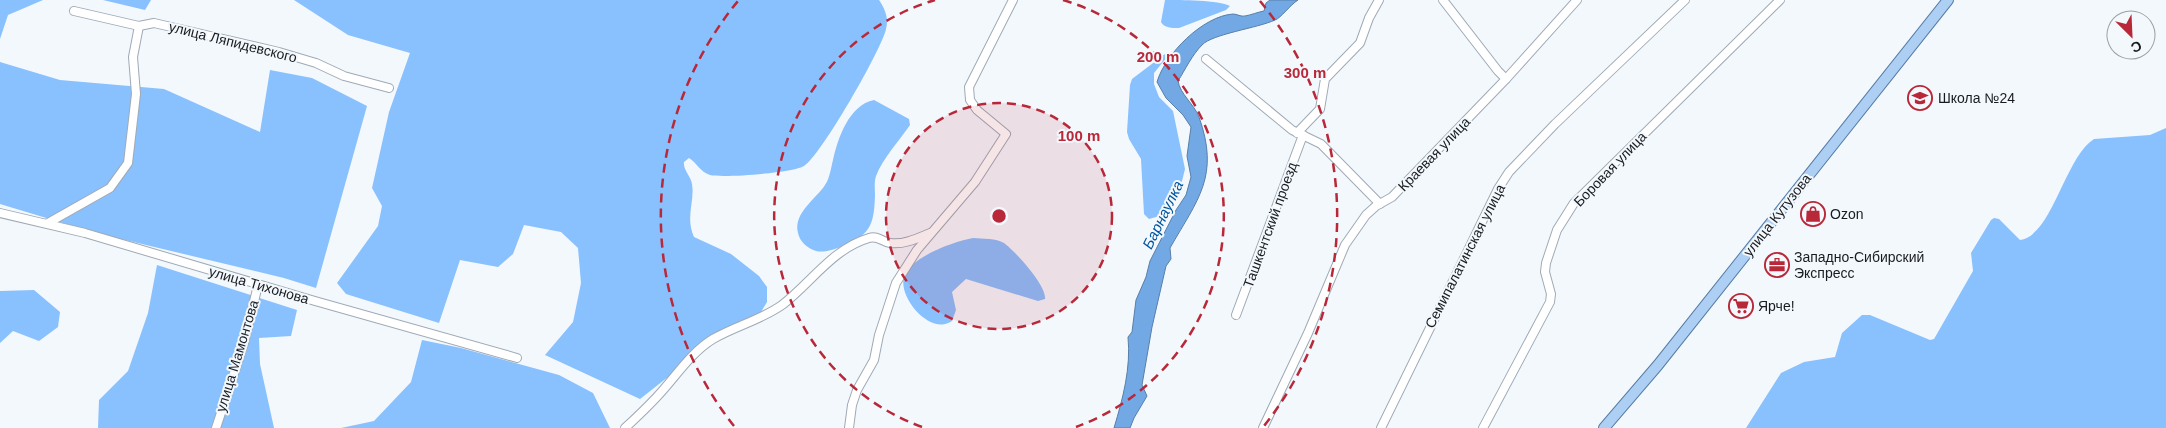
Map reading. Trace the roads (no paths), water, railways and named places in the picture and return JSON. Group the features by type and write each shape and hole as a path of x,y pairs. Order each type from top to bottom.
{"main road":[{"name":"улица Кутузова","path":"1604,428 1658,365 1948,0"}],"street":[{"path":"849,428 852,405 857,390 874,360 884,318 896,283 917,250 975,182 1006,134 977,110 970,100 968,87 1013,0"},
{"name":"Ташкентский проезд","path":"1236,315 1300,134 1320,109 1325,79 1360,44 1369,18 1379,0"},
{"path":"1443,0 1506,79"},
{"name":"Краевая улица","path":"1263,428 1312,325 1345,244 1361,220 1380,204 1392,197 1506,79 1577,0"},
{"name":"Семипалатинская улица","path":"1381,428 1498,189 1509,172 1555,124 1685,0"},
{"name":"Боровая улица","path":"1483,428 1506,388 1550,302 1551,294 1545,272 1546,263 1557,230 1570,210 1605,171 1780,0"},
{"name":"улица Ляпидевского","path":"74,11 139,26 154,23 279,52 316,63 344,76 389,88"},
{"path":"48,223 110,188 128,163 136,94 133,57 139,26"},
{"path":"1206,59 1300,134 1321,144 1380,204"},
{"name":"улица Тихонова","path":"0,213 48,223 517,358"},
{"path":"625,428 702,347 714,338 752,322 782,305 828,262 850,246 876,237 886,242 898,243 933,232"},
{"name":"улица Мамонтова","path":"216,428 244,343 258,285"}],"place":[{"name":"Школа №24","path":"1920,98"},
{"name":"Ozon","path":"1813,214"},
{"name":"Западно-Сибирский Экспресс","path":"1777,265"},
{"name":"Ярче!","path":"1741,306"}],"water label":[{"name":"Барнаулка","path":"1163,215"}]}
